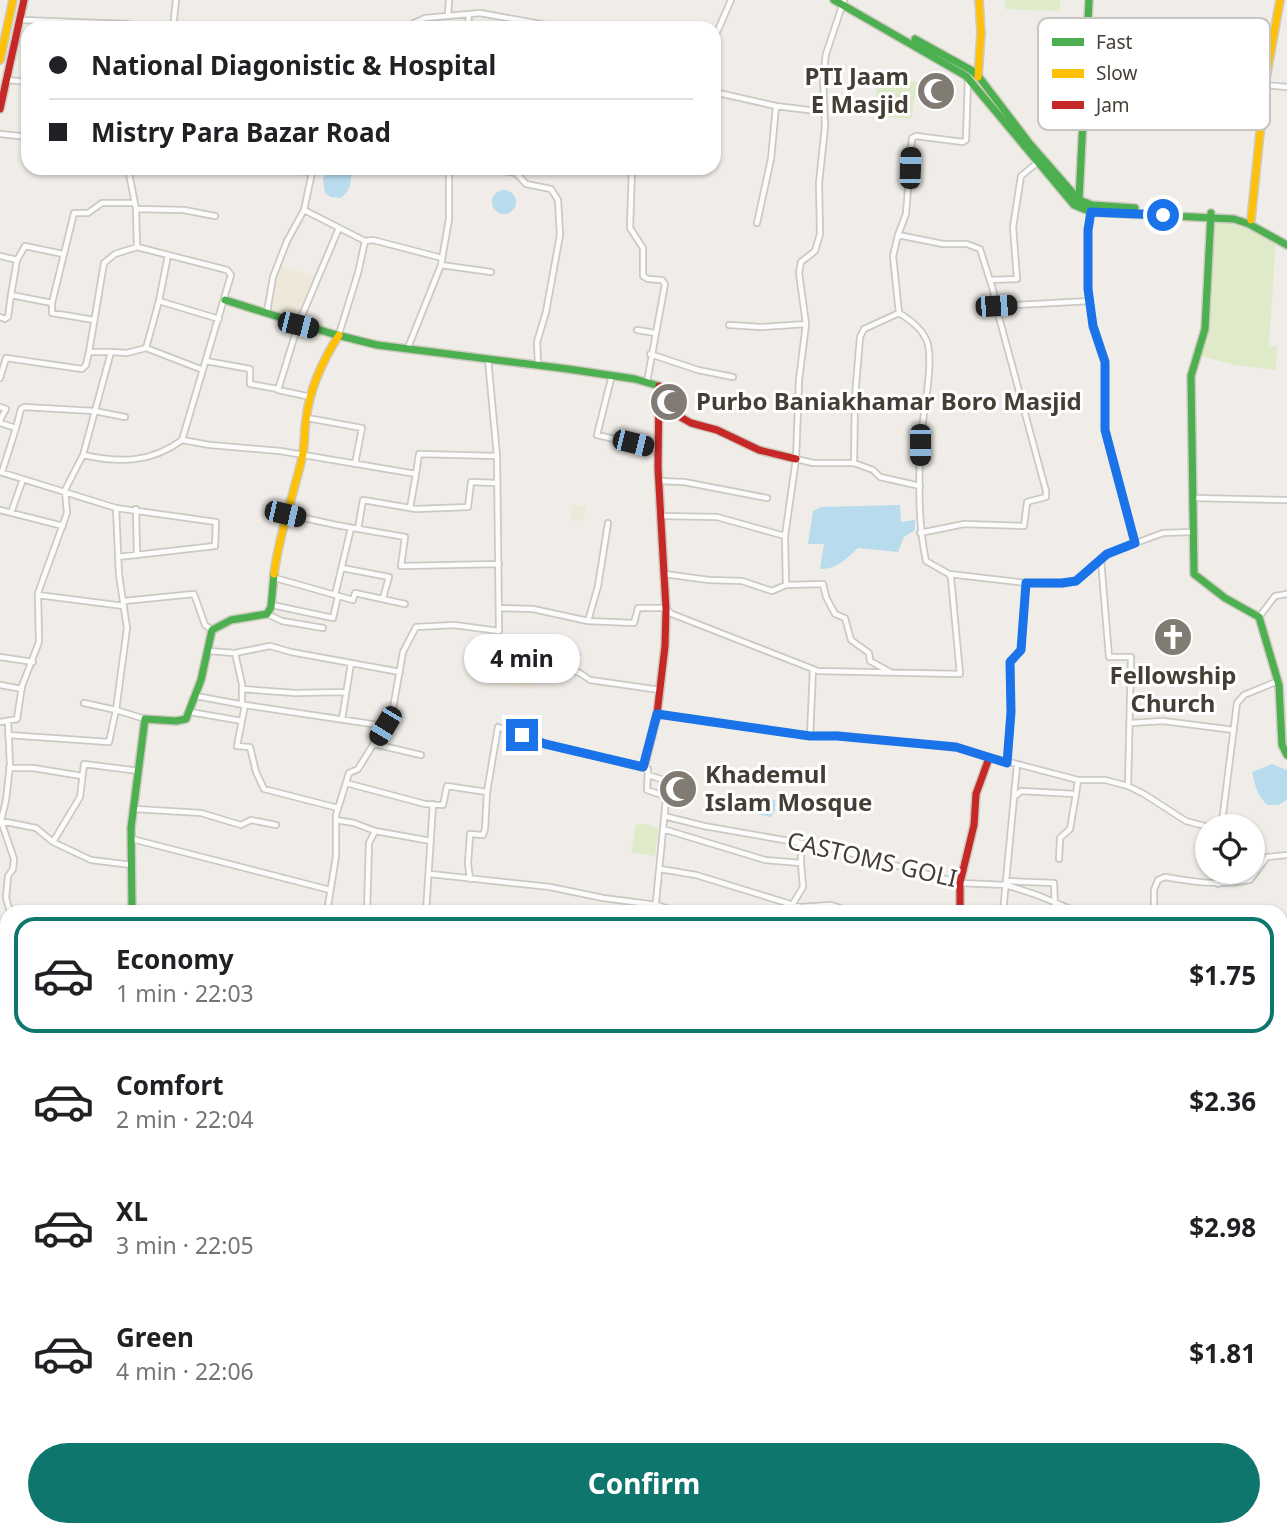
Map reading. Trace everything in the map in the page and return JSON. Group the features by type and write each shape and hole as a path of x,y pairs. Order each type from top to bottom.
{"main road":[{"path":"0,60 13,0"},
{"path":"0,109 24,0"},
{"path":"979,0 981,33 974,80 1037,163 1074,205 1236,215 1251,220 1287,240"},
{"path":"1088,18 1089,0"},
{"path":"1270,56 1280,0"},
{"path":"841,1 974,80 1079,200 1091,208"},
{"path":"1079,200 1082,130"},
{"path":"1251,220 1260,130"},
{"path":"1211,215 1249,224 1287,246"},
{"path":"1211,215 1205,329 1191,376 1194,574 1206,586 1259,617 1284,699 1282,745 1287,755"},
{"path":"225,300 267,312 298,325 407,350 538,363 660,386 658,449 666,608 665,646 657,714 643,767"},
{"path":"132,905 131,828 145,719 186,719 196,695 212,630 229,620 267,614 271,605 285,514 303,456 306,418 311,397 327,354 339,335"},
{"path":"660,410 727,435 758,450 796,459"},
{"path":"960,905 960,883 974,825 976,794 989,758"}],"street":[{"path":"174,21 176,0"},
{"path":"448,16 449,0"},
{"path":"721,24 731,0"},
{"path":"786,585 785,536 796,459 798,391 806,324 799,274 801,262 814,251 820,234 820,183 825,127 823,77 826,54 841,1"},
{"path":"468,21 469,14"},
{"path":"418,21 469,14 529,21"},
{"path":"0,19 10,18"},
{"path":"21,20 39,21"},
{"path":"7,80 21,81"},
{"path":"974,80 966,90 966,140 963,142 916,136 912,138 906,214 893,256 899,313 915,324 927,341 929,374 920,445 920,533 926,561 949,574 1026,583 1062,583 1076,581 1107,554 1135,543 1163,533 1194,532"},
{"path":"721,94 776,106 824,112"},
{"path":"757,223 771,159 776,106"},
{"path":"0,134 21,136"},
{"path":"990,280 1017,279 1013,227 1021,176 1037,163"},
{"path":"129,175 135,206 137,247"},
{"path":"267,312 273,276 304,210 311,175"},
{"path":"407,350 441,265 449,219 449,175"},
{"path":"518,175 526,184 551,189 558,201 560,235 547,312 537,342 538,363"},
{"path":"632,175 630,228 643,248 643,276 662,280 665,284 650,354 647,382"},
{"path":"94,320 52,313 63,254 75,212 88,213 102,203 184,210 215,216"},
{"path":"1091,208 1088,230 1090,301 1093,326 1105,362 1105,430 1135,543"},
{"path":"304,210 365,241 373,240 442,258"},
{"path":"278,389 298,325 339,228"},
{"path":"898,234 943,244 967,244 980,249 1038,455 1046,497 1027,502 1024,526 964,524 920,533"},
{"path":"339,335 365,241"},
{"path":"0,317 8,317 17,260 22,247 63,254"},
{"path":"0,378 3,358 82,369 86,365 104,263 116,254 137,247 230,272 225,300 181,440 165,452 148,457 115,460 83,455"},
{"path":"0,256 17,260"},
{"path":"146,348 168,256"},
{"path":"441,265 491,272"},
{"path":"11,295 52,303"},
{"path":"159,301 219,319"},
{"path":"996,306 1090,301"},
{"path":"854,463 855,397 860,337 864,329 899,313"},
{"path":"729,325 761,327 806,324"},
{"path":"637,330 655,333"},
{"path":"89,352 127,353 146,348 203,370"},
{"path":"0,722 17,719 22,689 39,642 38,595 67,513 65,491 83,455 111,352"},
{"path":"650,354 698,370 733,377"},
{"path":"328,905 336,856 338,807 349,773 358,769 392,714 404,652 416,627 454,625 499,631 497,456 488,359"},
{"path":"206,360 250,369 250,384 311,397"},
{"path":"612,376 597,435 658,449"},
{"path":"0,407 6,409 0,422 16,428"},
{"path":"118,557 216,546 216,522 116,508 1,472 21,409 24,407 94,411 125,417"},
{"path":"306,418 362,428 355,464"},
{"path":"181,440 280,451 416,474"},
{"path":"410,508 419,454 497,456"},
{"path":"796,459 813,463 854,463 873,470 880,477 920,485"},
{"path":"11,513 23,479"},
{"path":"358,529 363,500 410,508 468,507 471,481 496,482"},
{"path":"659,481 684,482 767,498"},
{"path":"1194,498 1287,500"},
{"path":"8,735 109,742 127,628 118,557 116,508"},
{"path":"136,509 137,555"},
{"path":"0,510 63,526"},
{"path":"285,514 405,537 401,566 499,564"},
{"path":"661,516 717,517 785,536"},
{"path":"588,621 598,586 608,523"},
{"path":"271,605 333,618 351,528"},
{"path":"1101,559 1109,657 1131,657 1128,786"},
{"path":"342,568 390,577 383,598"},
{"path":"664,574 742,581 772,591 786,585 824,584 826,597 835,614 845,618 851,640 869,653 870,661 891,673"},
{"path":"499,608 533,609 588,621 634,623 638,608 666,608 672,614 818,671 960,674 949,574"},
{"path":"274,578 353,600 355,593 405,604"},
{"path":"1007,763 1011,712 1010,662 1021,650 1026,583"},
{"path":"38,595 124,604 194,594 205,625 212,630"},
{"path":"1259,617 1275,596 1287,594"},
{"path":"267,614 282,621 323,628"},
{"path":"208,651 235,653 270,646 400,672"},
{"path":"235,653 244,704 237,746 250,747 256,772 264,789 338,807"},
{"path":"0,657 33,662"},
{"path":"342,719 351,663"},
{"path":"534,666 564,668 580,673 590,680 660,690"},
{"path":"810,736 813,669"},
{"path":"1223,814 1237,703 1244,695 1278,681"},
{"path":"0,685 22,689"},
{"path":"243,688 295,693 346,692"},
{"path":"196,695 385,726"},
{"path":"84,703 145,719"},
{"path":"190,712 242,721"},
{"path":"657,714 810,736 956,747 1007,763 1078,780 1105,780 1128,786 1186,821 1195,823"},
{"path":"8,721 10,766 6,800 0,821 14,859 13,869 8,876 8,905"},
{"path":"1130,723 1163,721 1234,730"},
{"path":"430,874 470,879 550,887 657,905 665,796 647,790 649,771 643,767 545,744 498,727 483,835 470,834 470,879"},
{"path":"374,744 421,755"},
{"path":"53,842 80,797 84,764 139,771"},
{"path":"1004,905 1017,765"},
{"path":"0,766 82,776"},
{"path":"648,775 667,781"},
{"path":"1059,859 1060,838 1070,829 1078,780"},
{"path":"346,783 425,804 443,805 447,786 487,792"},
{"path":"1014,797 1021,791 1076,794"},
{"path":"427,905 433,804"},
{"path":"135,809 201,813 241,825 251,820 276,825"},
{"name":"CASTOMS GOLI","path":"664,816 704,826 797,841 960,883 1006,883 1062,905"},
{"path":"336,820 375,831 431,841"},
{"path":"0,821 36,828 53,842 91,860 132,865"},
{"path":"663,829 765,860 801,863"},
{"path":"367,905 369,843 375,831"},
{"path":"132,839 330,890"},
{"path":"660,869 696,875 793,905 803,887 801,850 797,841"},
{"path":"1265,861 1268,857 1287,855"},
{"path":"0,874 8,876"},
{"path":"1154,905 1154,890 1158,880 1165,877 1195,881"},
{"path":"1006,883 1054,883 1055,902"}],"shaded area":[{"path":"280,265 315,277 298,322 269,310"},
{"path":"572,505 586,506 584,521 571,520"},
{"path":"493,632 543,639 535,689 485,682"}],"green space":[{"path":"1005,0 1060,0 1060,11 1005,9"},
{"path":"878,78 917,82 911,119 874,116"},
{"path":"1215,219 1276,238 1269,345 1277,347 1276,370 1236,365 1200,356 1208,340"},
{"path":"647,824 658,829 655,856 631,852 636,825"}],"water":[{"path":"325,175 351,175 347,192 341,198 325,193"},
{"path":"504,190 512,194 516,202 512,210 504,214 496,210 492,202 496,194"},
{"path":"900,505 901,522 915,520 915,530 904,537 898,552 858,548 836,566 820,569 824,544 808,544 813,511 821,507"},
{"path":"548,644 576,648 581,655 577,662 569,664 546,659"},
{"path":"1272,764 1287,770 1287,800 1278,805 1268,805 1261,798 1252,772"},
{"path":"759,797 775,800 775,810 771,817 753,813 754,804"}],"traffic: fast":[{"path":"834,0 966,76 1074,205 1091,212 1234,219 1249,224 1287,245"},
{"path":"1088,18 1089,0"},
{"path":"915,39 979,77 1030,144 1079,200 1092,205 1135,208"},
{"path":"1079,200 1082,130"},
{"path":"1211,213 1205,329 1191,376 1194,574 1225,598 1259,617 1279,685 1282,745 1287,755"},
{"path":"225,300 377,345 568,369 635,379 659,386"},
{"path":"132,905 131,828 145,719 186,719 201,680 212,630 231,620 267,614 271,607 274,574"}],"traffic: slow":[{"path":"0,60 13,0"},
{"path":"978,77 981,33 979,0"},
{"path":"1270,56 1280,0"},
{"path":"1251,220 1260,130"},
{"path":"274,574 303,453 310,398 322,365 339,335"}],"traffic: jam":[{"path":"0,109 24,0"},
{"path":"644,767 657,714 665,646 666,609 658,468 659,386"},
{"path":"660,410 717,430 759,450 796,459"},
{"path":"960,905 960,883 974,825 976,794 989,758"}],"place":[{"name":"PTI Jaam E Masjid","path":"936,91"},
{"name":"Purbo Baniakhamar Boro Masjid","path":"669,402"},
{"name":"Fellowship Church","path":"1173,637"},
{"name":"Khademul Islam Mosque","path":"678,789"}],"route":[{"path":"522,735 545,744 643,767 657,714 810,736 956,747 1007,763 1011,712 1010,662 1021,650 1026,583 1076,581 1107,554 1135,543 1105,430 1105,362 1093,326 1088,289 1088,230 1091,212 1163,215"}]}
